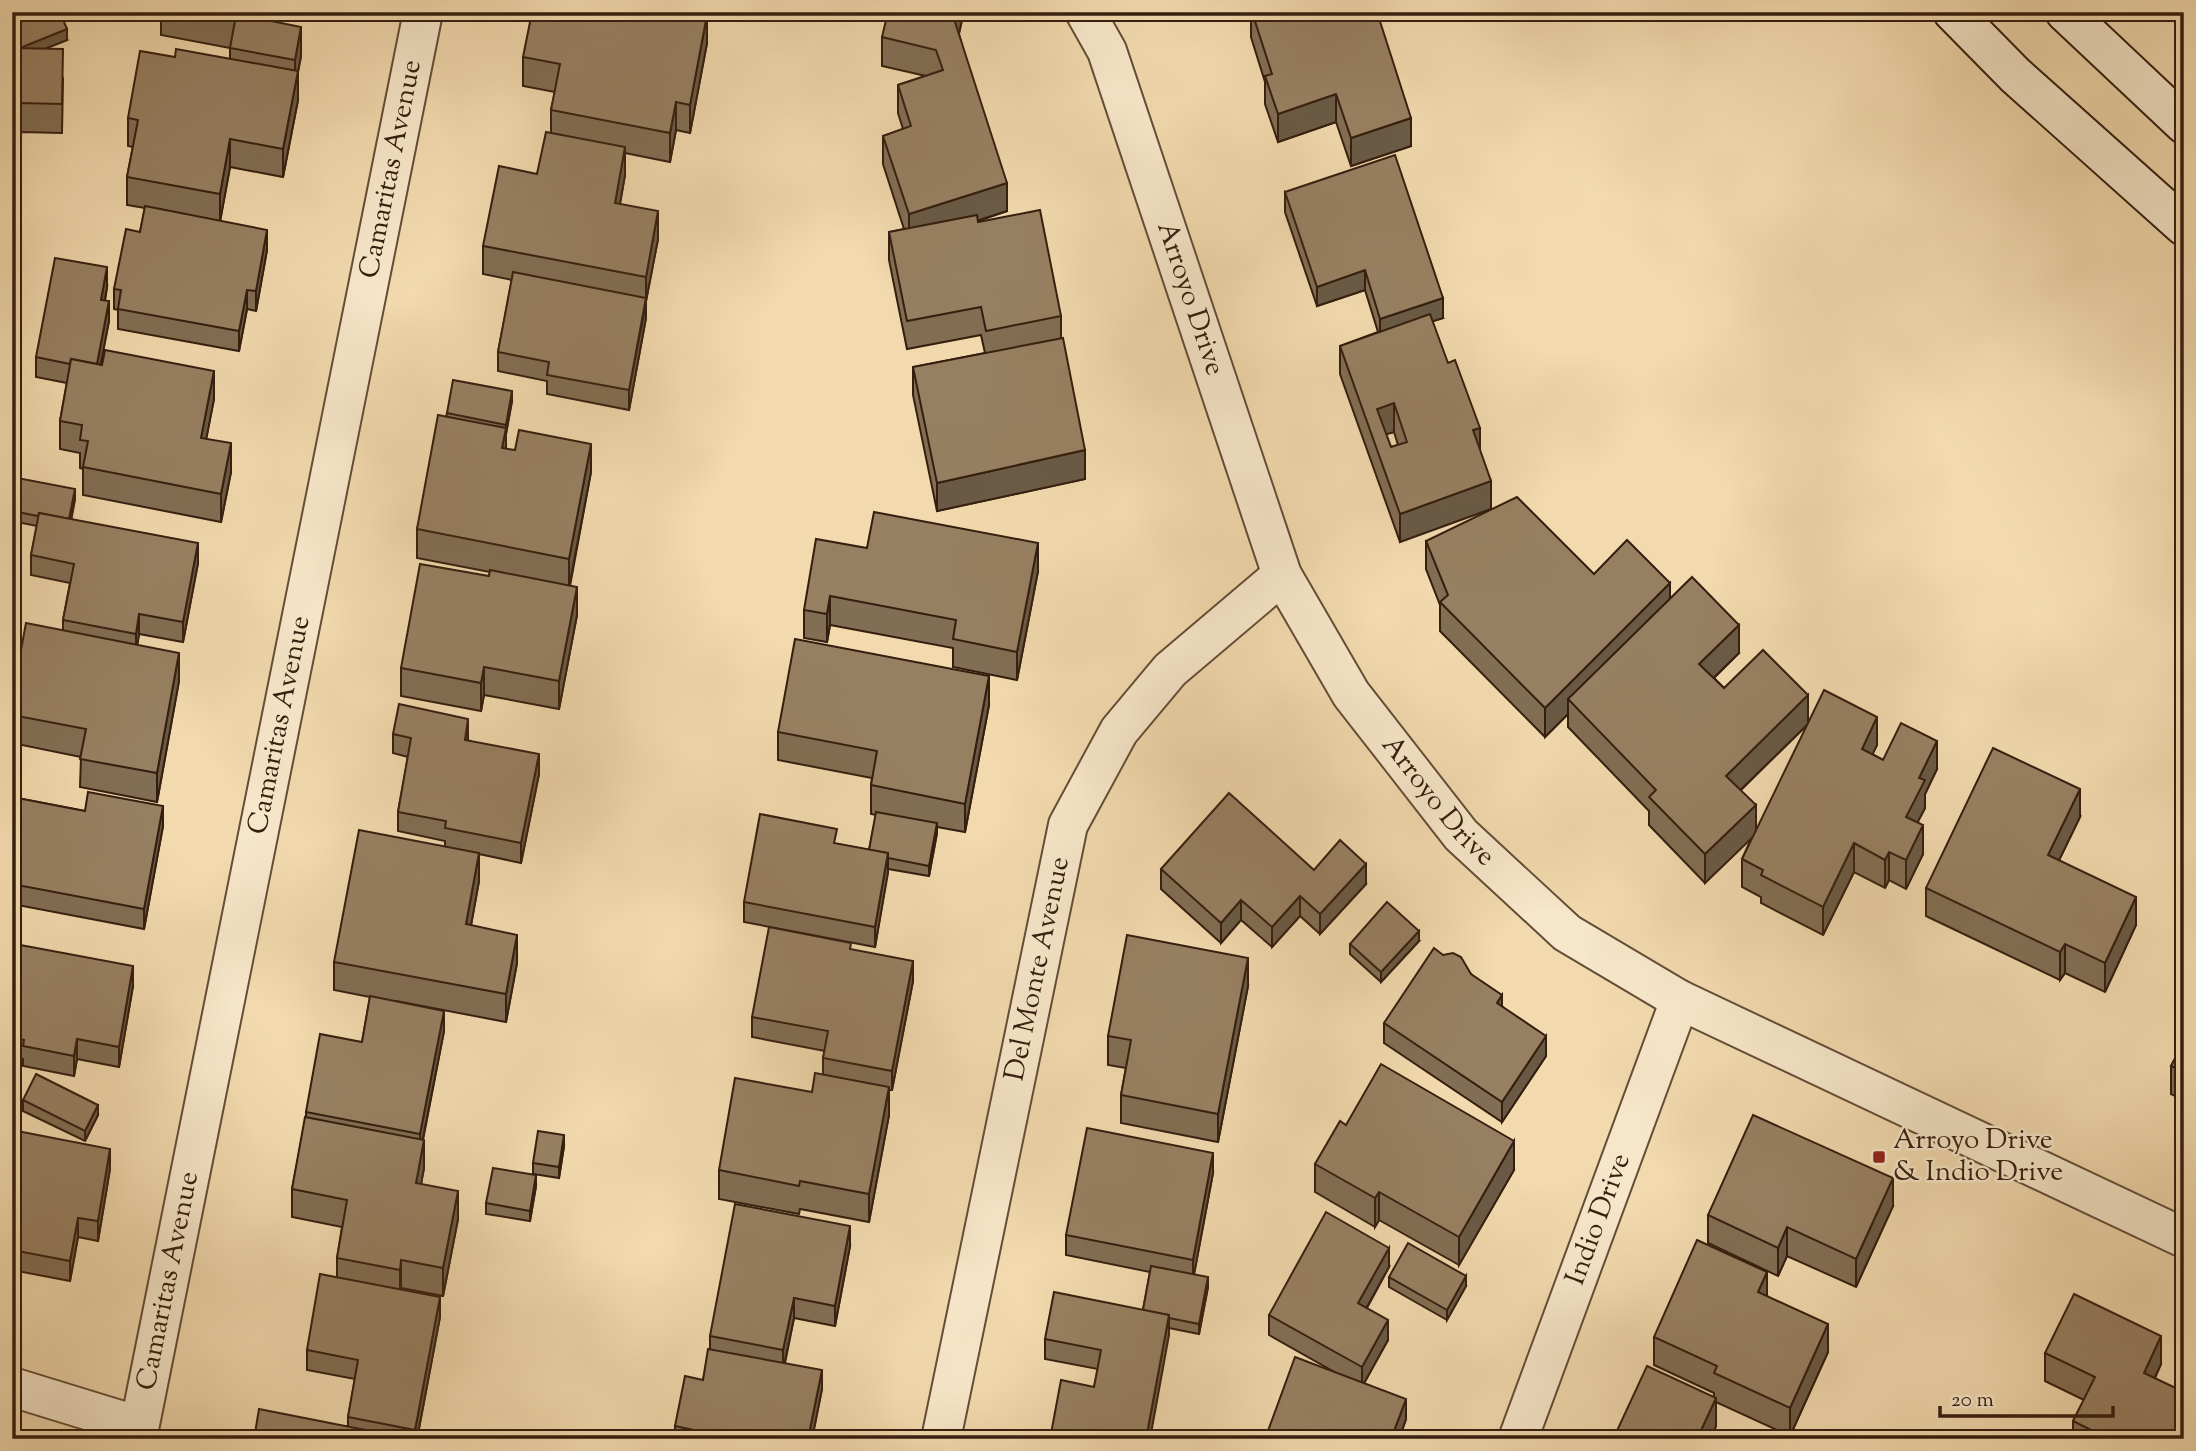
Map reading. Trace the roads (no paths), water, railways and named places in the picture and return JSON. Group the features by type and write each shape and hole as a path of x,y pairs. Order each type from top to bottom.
{"street":[{"name":"Camaritas Avenue","path":"138,1432 424,12"},
{"name":"Arroyo Drive","path":"1085,12 1107,51 1282,575 1351,694 1461,835 1567,933 1679,1000 2184,1238"},
{"path":"1953,12 2036,94 2184,226"},
{"path":"2066,12 2184,124"},
{"name":"Del Monte Avenue","path":"941,1439 1068,825 1119,731 1170,670 1282,575"},
{"name":"Indio Drive","path":"1518,1439 1679,1000"},
{"path":"12,1387 138,1432"}],"place":[{"name":"Arroyo Drive & Indio Drive","path":"1879,1157"}]}
